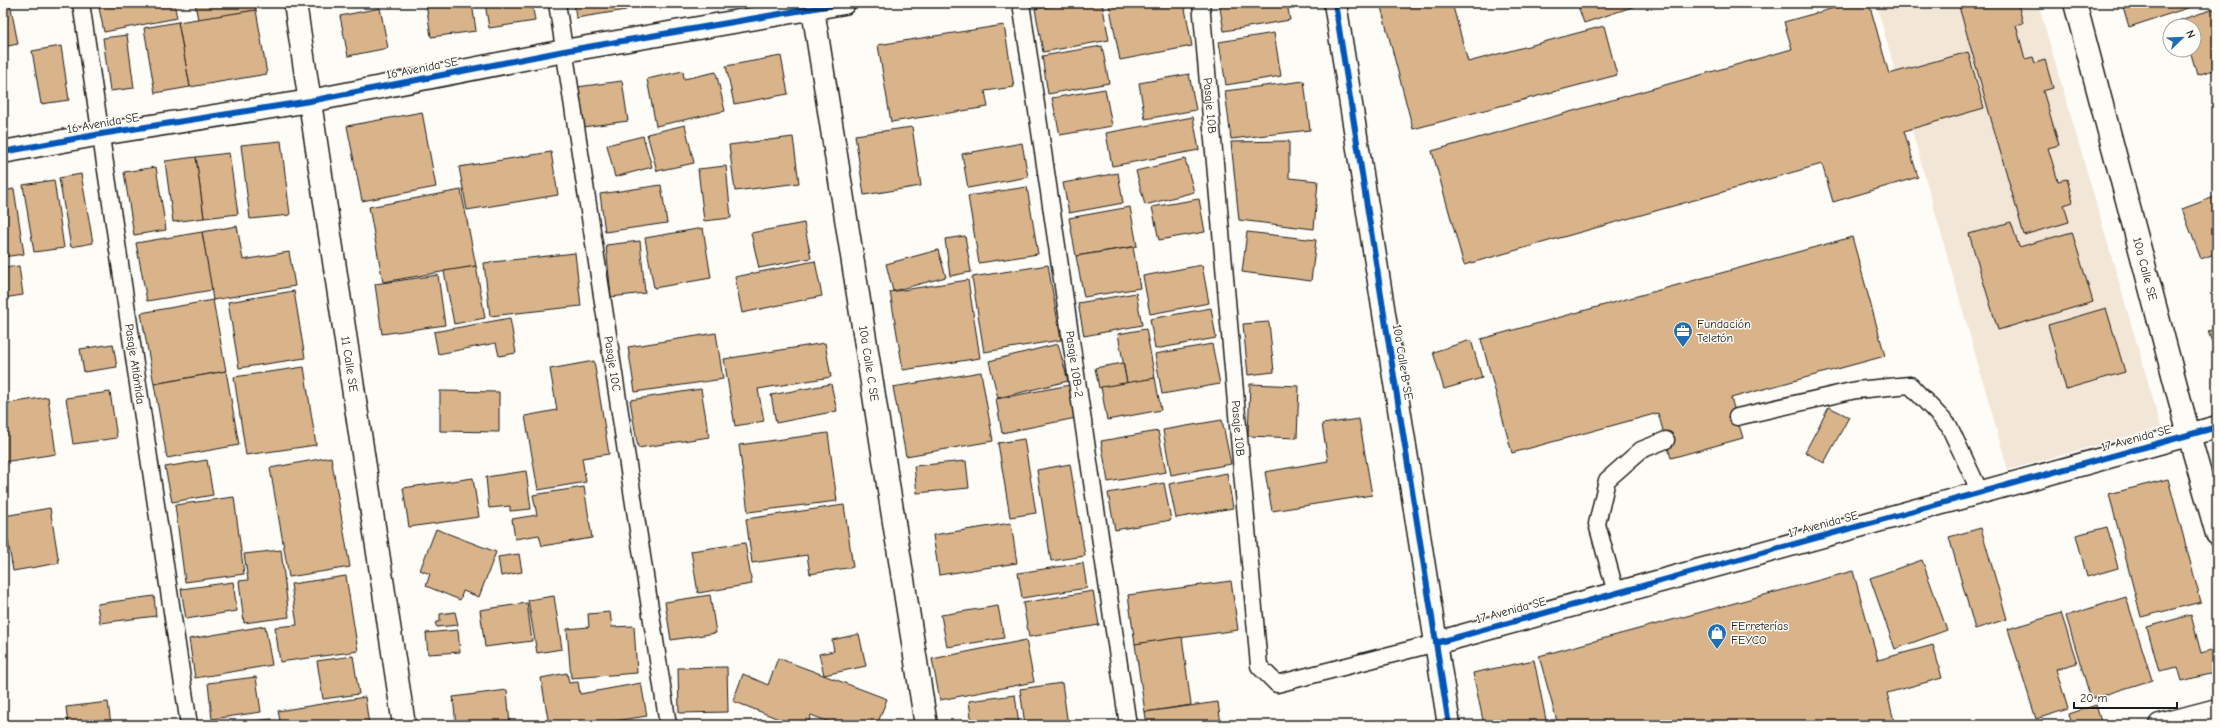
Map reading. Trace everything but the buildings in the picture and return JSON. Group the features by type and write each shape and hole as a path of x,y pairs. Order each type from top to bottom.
{"street":[{"name":"11 Calle SE","path":"295,3 404,725"},
{"name":"16 Avenida SE","path":"3,152 101,134 310,101 564,51 813,6 844,3"},
{"name":"10a Calle B SE","path":"1335,3 1449,725"},
{"name":"10a Calle SE","path":"2075,3 2189,435 2217,534"},
{"name":"10a Calle C SE","path":"813,6 926,725"},
{"name":"17 Avenida SE","path":"1436,642 2217,427"},
{"path":"2160,725 2217,710"}],"lane":[{"name":"Pasaje Atlántida","path":"81,3 189,725"},
{"name":"Pasaje 10C","path":"557,3 668,725"},
{"name":"Pasaje 10B-2","path":"1021,3 1128,725"},
{"name":"Pasaje 10B","path":"1201,3 1259,666 1277,684 1436,642"},
{"path":"1737,417 1856,390 1910,385 1949,426 1980,492"},
{"path":"1616,593 1597,524 1607,480 1641,450 1666,440"}],"shaded area":[{"path":"1876,3 2038,3 2161,427 2008,470"}],"cycle path":[{"path":"3,152 101,134 310,101 564,51 844,3"},
{"path":"1335,3 1449,725"},
{"path":"1436,643 2217,427"}],"place":[{"name":"Fundación Teletón","path":"1683,348"},
{"name":"FErreterías FEYCO","path":"1717,650"}]}
